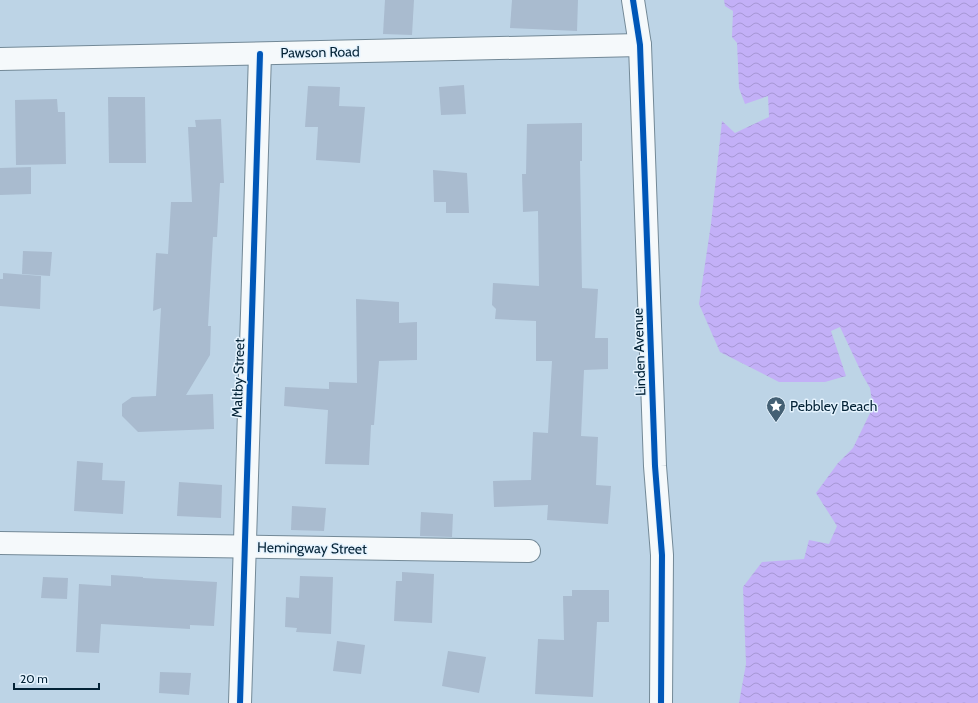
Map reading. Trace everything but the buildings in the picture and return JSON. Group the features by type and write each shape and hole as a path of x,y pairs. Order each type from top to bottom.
{"street":[{"name":"Linden Avenue","path":"633,0 640,45 655,466 662,555 661,703"},
{"name":"Pawson Road","path":"0,59 640,45"},
{"name":"Maltby Street","path":"240,703 260,54"},
{"name":"Hemingway Street","path":"0,543 529,551"}],"water":[{"path":"724,0 978,0 978,703 739,703 746,664 743,587 762,562 804,559 809,540 829,544 837,526 816,493 838,463 853,448 873,407 870,388 840,327 831,331 846,376 825,382 779,382 720,352 699,304 711,224 722,121 735,133 769,117 768,96 745,104 739,88 737,43 732,37 733,11 725,6"}],"cycle path":[{"path":"633,0 640,45 655,466 662,555 661,703"},
{"path":"240,703 260,54"}],"place":[{"name":"Pebbley Beach","path":"776,423"}]}
